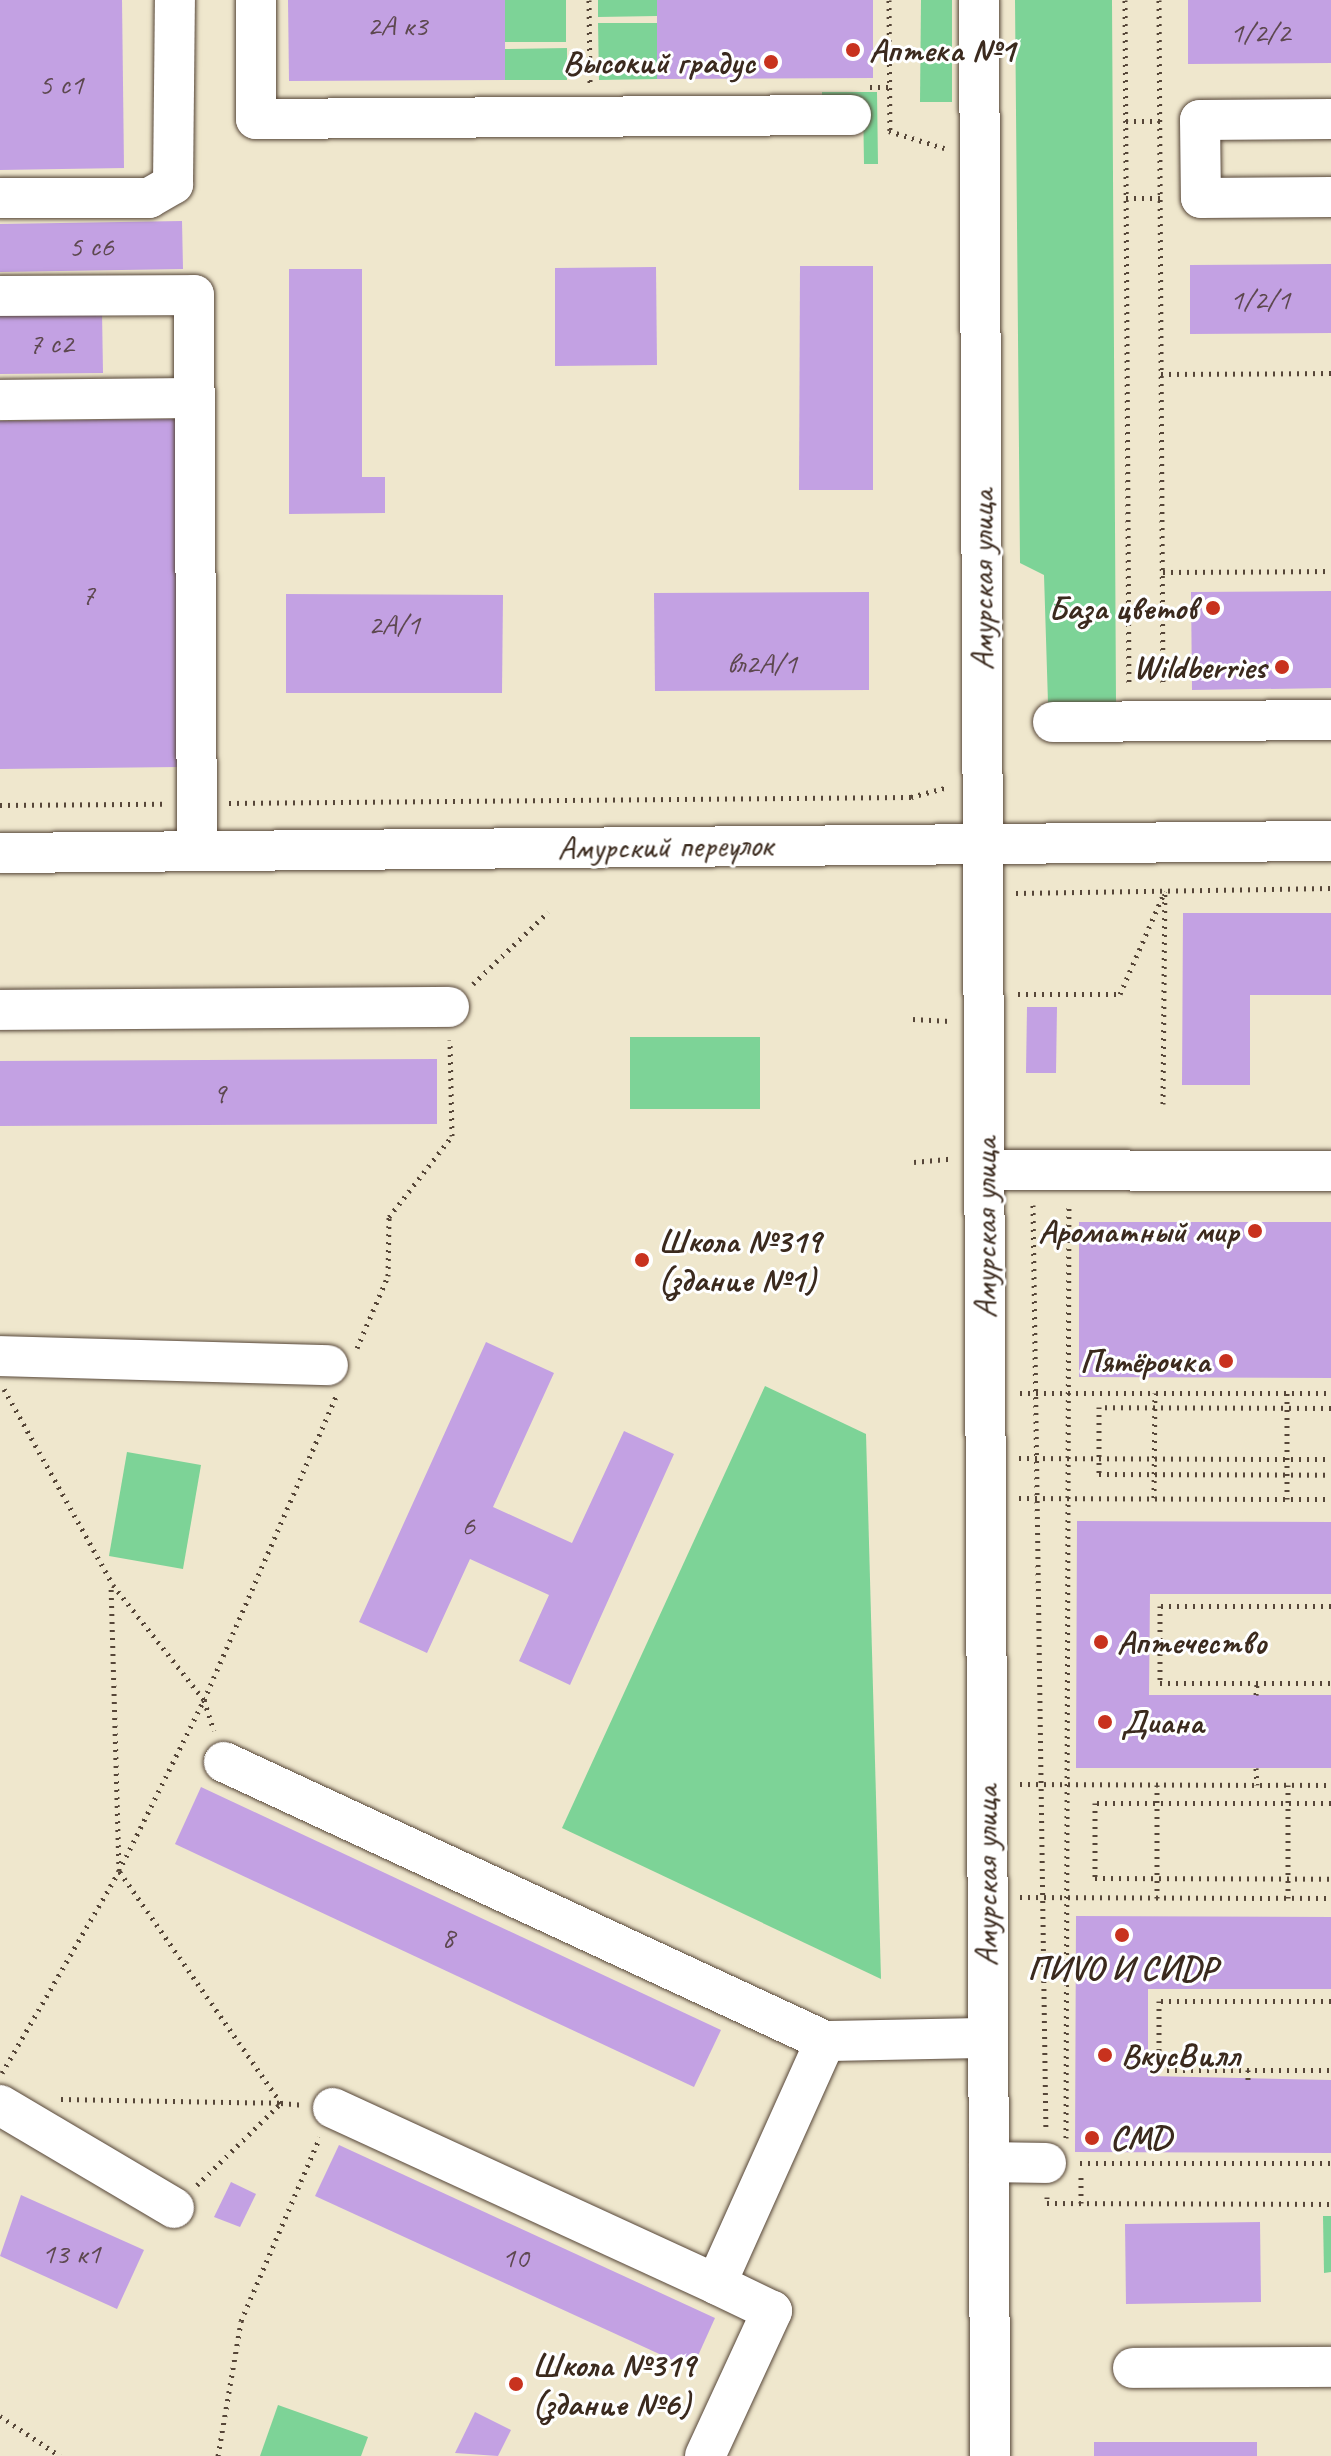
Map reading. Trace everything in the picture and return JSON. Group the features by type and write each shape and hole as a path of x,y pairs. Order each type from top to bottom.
{"street":[{"path":"0,198 149,198 173,184 175,0"},
{"path":"256,0 256,119 851,115"},
{"name":"Амурская улица","path":"979,0 990,2456"},
{"path":"1331,119 1200,120 1201,198 1331,197"},
{"path":"0,296 194,295 197,851"},
{"path":"0,400 195,398"},
{"path":"1053,722 1146,721 1319,710"},
{"name":"Амурский переулок","path":"0,853 1331,841"},
{"path":"0,1010 449,1007"},
{"path":"985,1170 1331,1171"},
{"path":"0,1356 328,1365"},
{"path":"224,1762 825,2041 986,2038"},
{"path":"716,2284 825,2041"},
{"path":"0,2105 174,2208"},
{"path":"333,2108 772,2311 705,2456"},
{"path":"989,2162 1064,2163"},
{"path":"1133,2368 1331,2367"}],"path":[{"path":"589,0 589,117"},
{"path":"889,0 890,131"},
{"path":"1125,0 1146,721"},
{"path":"1146,721 1163,572 1159,0"},
{"path":"851,115 957,152"},
{"path":"1161,374 1331,373"},
{"path":"1163,572 1331,571"},
{"path":"0,805 911,797 947,790 957,774"},
{"path":"1015,893 1331,888"},
{"path":"1016,994 1120,994 1165,891"},
{"path":"1163,1104 1165,891"},
{"path":"913,1019 950,1019 950,1035"},
{"path":"914,1162 950,1160 950,1145"},
{"path":"1069,1170 1064,2163 1047,2203 1331,2204"},
{"path":"1033,1194 1043,1898 1064,2163 1081,2203"},
{"path":"0,1382 113,1585 204,1700 224,1762"},
{"path":"1018,1393 1331,1393"},
{"path":"1154,1498 1155,1393"},
{"path":"1287,1393 1287,1499"},
{"path":"1331,1408 1099,1407 1099,1474 1331,1475"},
{"path":"1018,1458 1331,1459"},
{"path":"1018,1498 1331,1499"},
{"path":"0,2077 119,1871 111,1588"},
{"path":"1331,1606 1160,1606 1160,1683 1331,1683"},
{"path":"1256,1695 1257,1683"},
{"path":"1256,1768 1257,1785"},
{"path":"1020,1784 1331,1785"},
{"path":"1157,1785 1157,1898"},
{"path":"1288,1785 1288,1898"},
{"path":"1331,1803 1095,1803 1095,1878 1331,1879"},
{"path":"119,1871 281,2103"},
{"path":"1020,1897 1331,1898"},
{"path":"1331,2001 1159,2001 1159,2070 1331,2070"},
{"path":"1248,2070 1248,2080"},
{"path":"47,2099 281,2103 333,2108 241,2321 218,2456"},
{"path":"174,2208 281,2103"},
{"path":"1248,2153 1248,2163"},
{"path":"1064,2163 1331,2163"},
{"path":"0,2416 60,2456"}],"green space":[{"path":"505,0 566,0 566,42 505,42"},
{"path":"598,0 657,0 657,16 598,17"},
{"path":"921,0 952,0 952,102 920,102"},
{"path":"1015,0 1112,0 1116,702 1048,703 1044,575 1020,563"},
{"path":"598,23 657,23 657,79 599,80"},
{"path":"567,48 567,80 505,80 505,49"},
{"path":"822,92 877,92 878,164 864,164 863,101 822,101"},
{"path":"630,1037 760,1037 760,1109 630,1109"},
{"path":"765,1386 866,1434 881,1979 562,1828"},
{"path":"127,1452 201,1465 183,1569 109,1556"},
{"path":"1323,2216 1331,2216 1331,2272 1324,2273"},
{"path":"278,2405 368,2437 361,2456 260,2456"}],"building":[{"path":"0,0 122,0 124,168 0,170"},
{"path":"288,0 505,0 505,80 289,81"},
{"path":"657,0 873,0 873,78 657,79"},
{"path":"1188,0 1331,0 1331,63 1188,64"},
{"path":"182,221 183,269 0,272 0,224"},
{"path":"1331,264 1331,333 1190,334 1190,265"},
{"path":"800,266 873,266 873,490 799,490"},
{"path":"656,267 657,365 555,366 555,268"},
{"path":"289,269 362,269 362,477 385,477 385,513 289,514"},
{"path":"102,312 103,373 0,374 0,313"},
{"path":"176,419 178,767 0,769 0,421"},
{"path":"1331,591 1331,688 1192,690 1191,592"},
{"path":"869,592 869,690 655,691 654,593"},
{"path":"286,594 503,595 502,693 286,693"},
{"path":"1183,913 1331,913 1331,995 1250,995 1250,1085 1182,1085"},
{"path":"1027,1007 1057,1007 1056,1073 1026,1073"},
{"path":"437,1059 437,1124 0,1126 0,1061"},
{"path":"1079,1222 1331,1222 1331,1378 1079,1377"},
{"path":"486,1342 554,1373 493,1507 572,1543 624,1431 674,1454 570,1685 519,1661 549,1595 470,1559 427,1653 359,1622"},
{"path":"1077,1521 1331,1522 1331,1594 1150,1594 1149,1695 1331,1695 1331,1768 1076,1768"},
{"path":"201,1787 721,2030 694,2087 175,1844"},
{"path":"1076,1916 1331,1917 1331,1989 1148,1989 1148,2076 1331,2080 1331,2153 1075,2152"},
{"path":"339,2145 715,2318 692,2369 315,2196"},
{"path":"231,2182 256,2194 240,2227 214,2217"},
{"path":"21,2195 144,2250 117,2309 0,2256"},
{"path":"1260,2222 1261,2302 1126,2304 1125,2224"},
{"path":"475,2412 511,2430 498,2456 455,2453"},
{"path":"1094,2442 1257,2442 1257,2456 1094,2456"}],"place":[{"name":"Аптека №1","path":"853,50"},
{"name":"Высокий градус","path":"771,62"},
{"name":"База цветов","path":"1213,608"},
{"name":"Wildberries","path":"1282,667"},
{"name":"Ароматный мир","path":"1255,1231"},
{"name":"Школа №319 (здание №1)","path":"642,1260"},
{"name":"Пятёрочка","path":"1226,1361"},
{"name":"Аптечество","path":"1101,1642"},
{"name":"Диана","path":"1105,1722"},
{"name":"ПИVO И СИDР","path":"1122,1935"},
{"name":"ВкусВилл","path":"1105,2055"},
{"name":"CMD","path":"1092,2138"},
{"name":"Школа №319 (здание №6)","path":"516,2384"}]}
